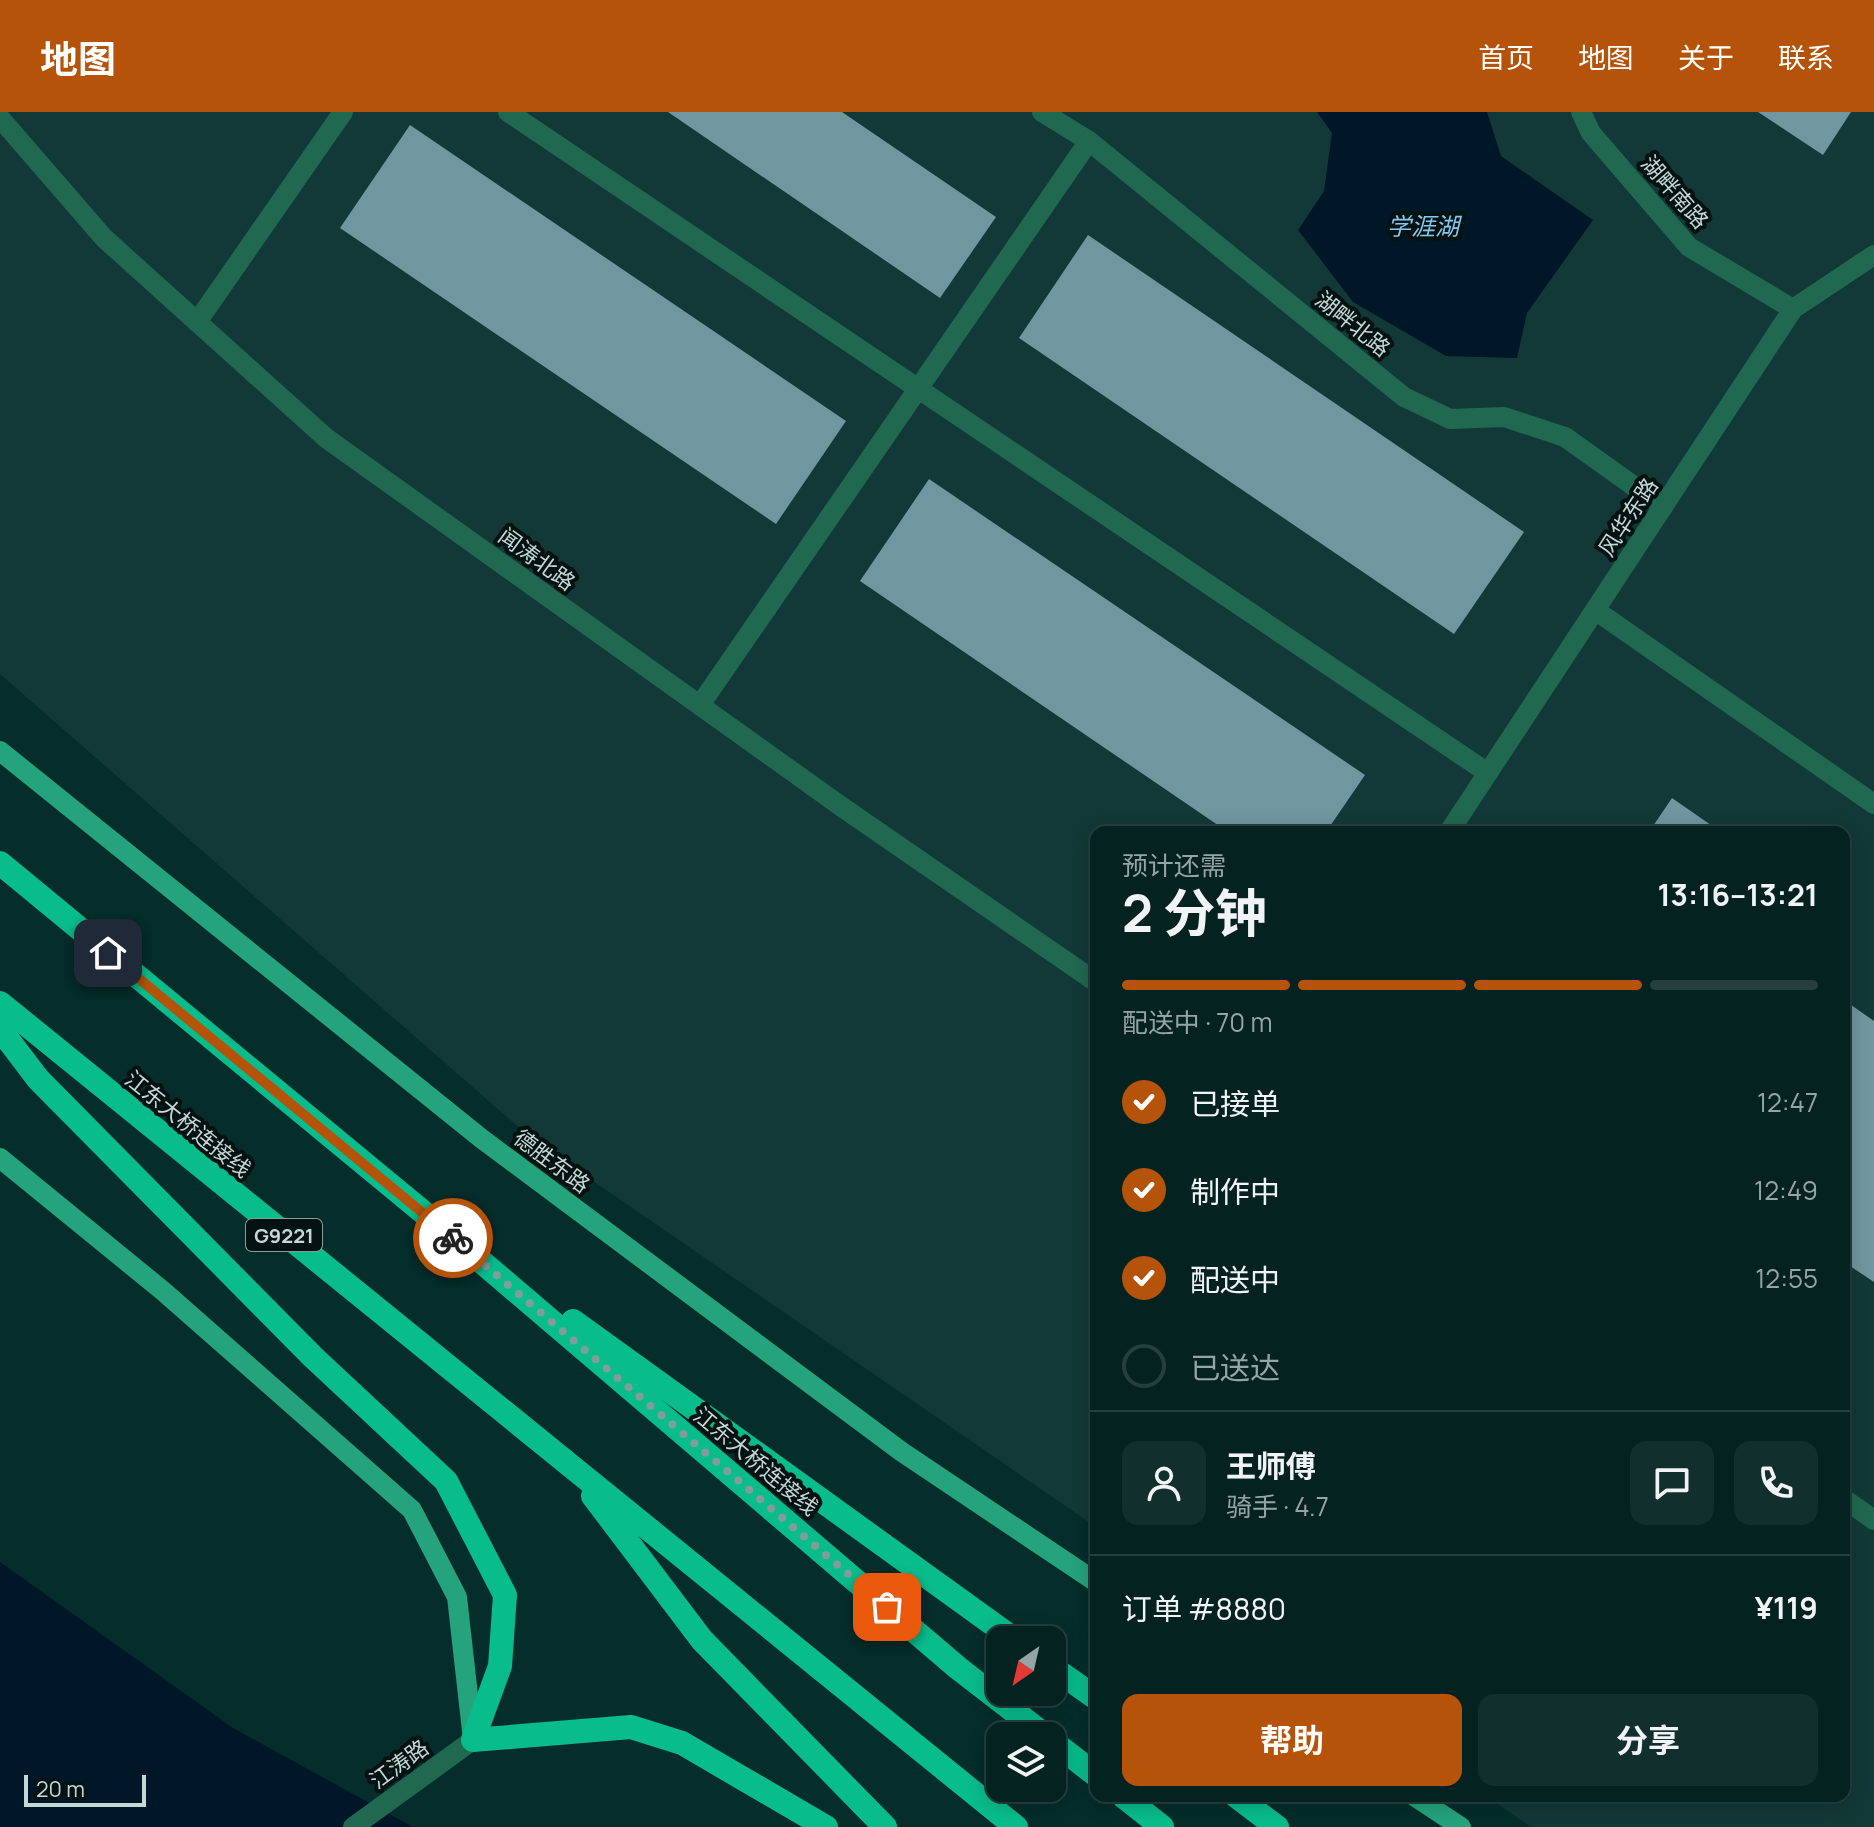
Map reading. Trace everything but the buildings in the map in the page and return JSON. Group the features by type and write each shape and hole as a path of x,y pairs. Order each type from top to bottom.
{"highway":[{"name":"江东大桥连接线","path":"0,863 435,1222 958,1668 1028,1722"},
{"name":"江东大桥连接线","path":"0,1003 1016,1827"},
{"path":"0,1029 38,1079 313,1357 446,1481 505,1595 500,1666 473,1740 631,1727 682,1743 826,1827"},
{"name":"江东大桥连接线","path":"435,1222 996,1626"},
{"name":"江东大桥连接线","path":"570,1465 702,1640 885,1827"},
{"path":"1066,1677 1090,1694"},
{"path":"1066,1752 1090,1770"},
{"path":"1131,1802 1162,1827"},
{"path":"1244,1802 1277,1827"}],"main road":[{"name":"德胜东路","path":"0,751 482,1139 902,1452 1090,1578"},
{"path":"0,1158 163,1291 412,1510 457,1597 473,1740"},
{"path":"1423,1802 1461,1827"}],"street":[{"path":"197,322 343,112"},
{"path":"508,112 1488,773"},
{"name":"湖畔北路","path":"1042,112 1089,141 1404,397 1450,419 1504,417 1565,437 1663,507"},
{"name":"湖畔南路","path":"1581,112 1591,133 1689,247 1793,309"},
{"name":"闻涛北路","path":"0,118 104,238 326,438 1090,978"},
{"path":"700,705 1089,141"},
{"name":"风华东路","path":"1453,826 1793,309 1874,255"},
{"path":"1595,610 1874,804"},
{"path":"1850,1503 1874,1520"},
{"name":"江涛路","path":"353,1827 473,1740"}],"shaded area":[{"path":"0,112 1874,112 1874,1827 1531,1827 1495,1802 1850,1802 1850,826 1090,826 1090,1523 532,1139 0,674"}],"water":[{"name":"学涯湖","path":"1317,112 1487,112 1501,156 1593,220 1527,313 1517,358 1446,356 1353,302 1298,230 1324,191 1332,133"},
{"path":"0,1562 233,1728 413,1827 0,1827"}],"way so far":[{"path":"453,1238 887,1607"}],"route":[{"path":"108,953 453,1238"}]}
